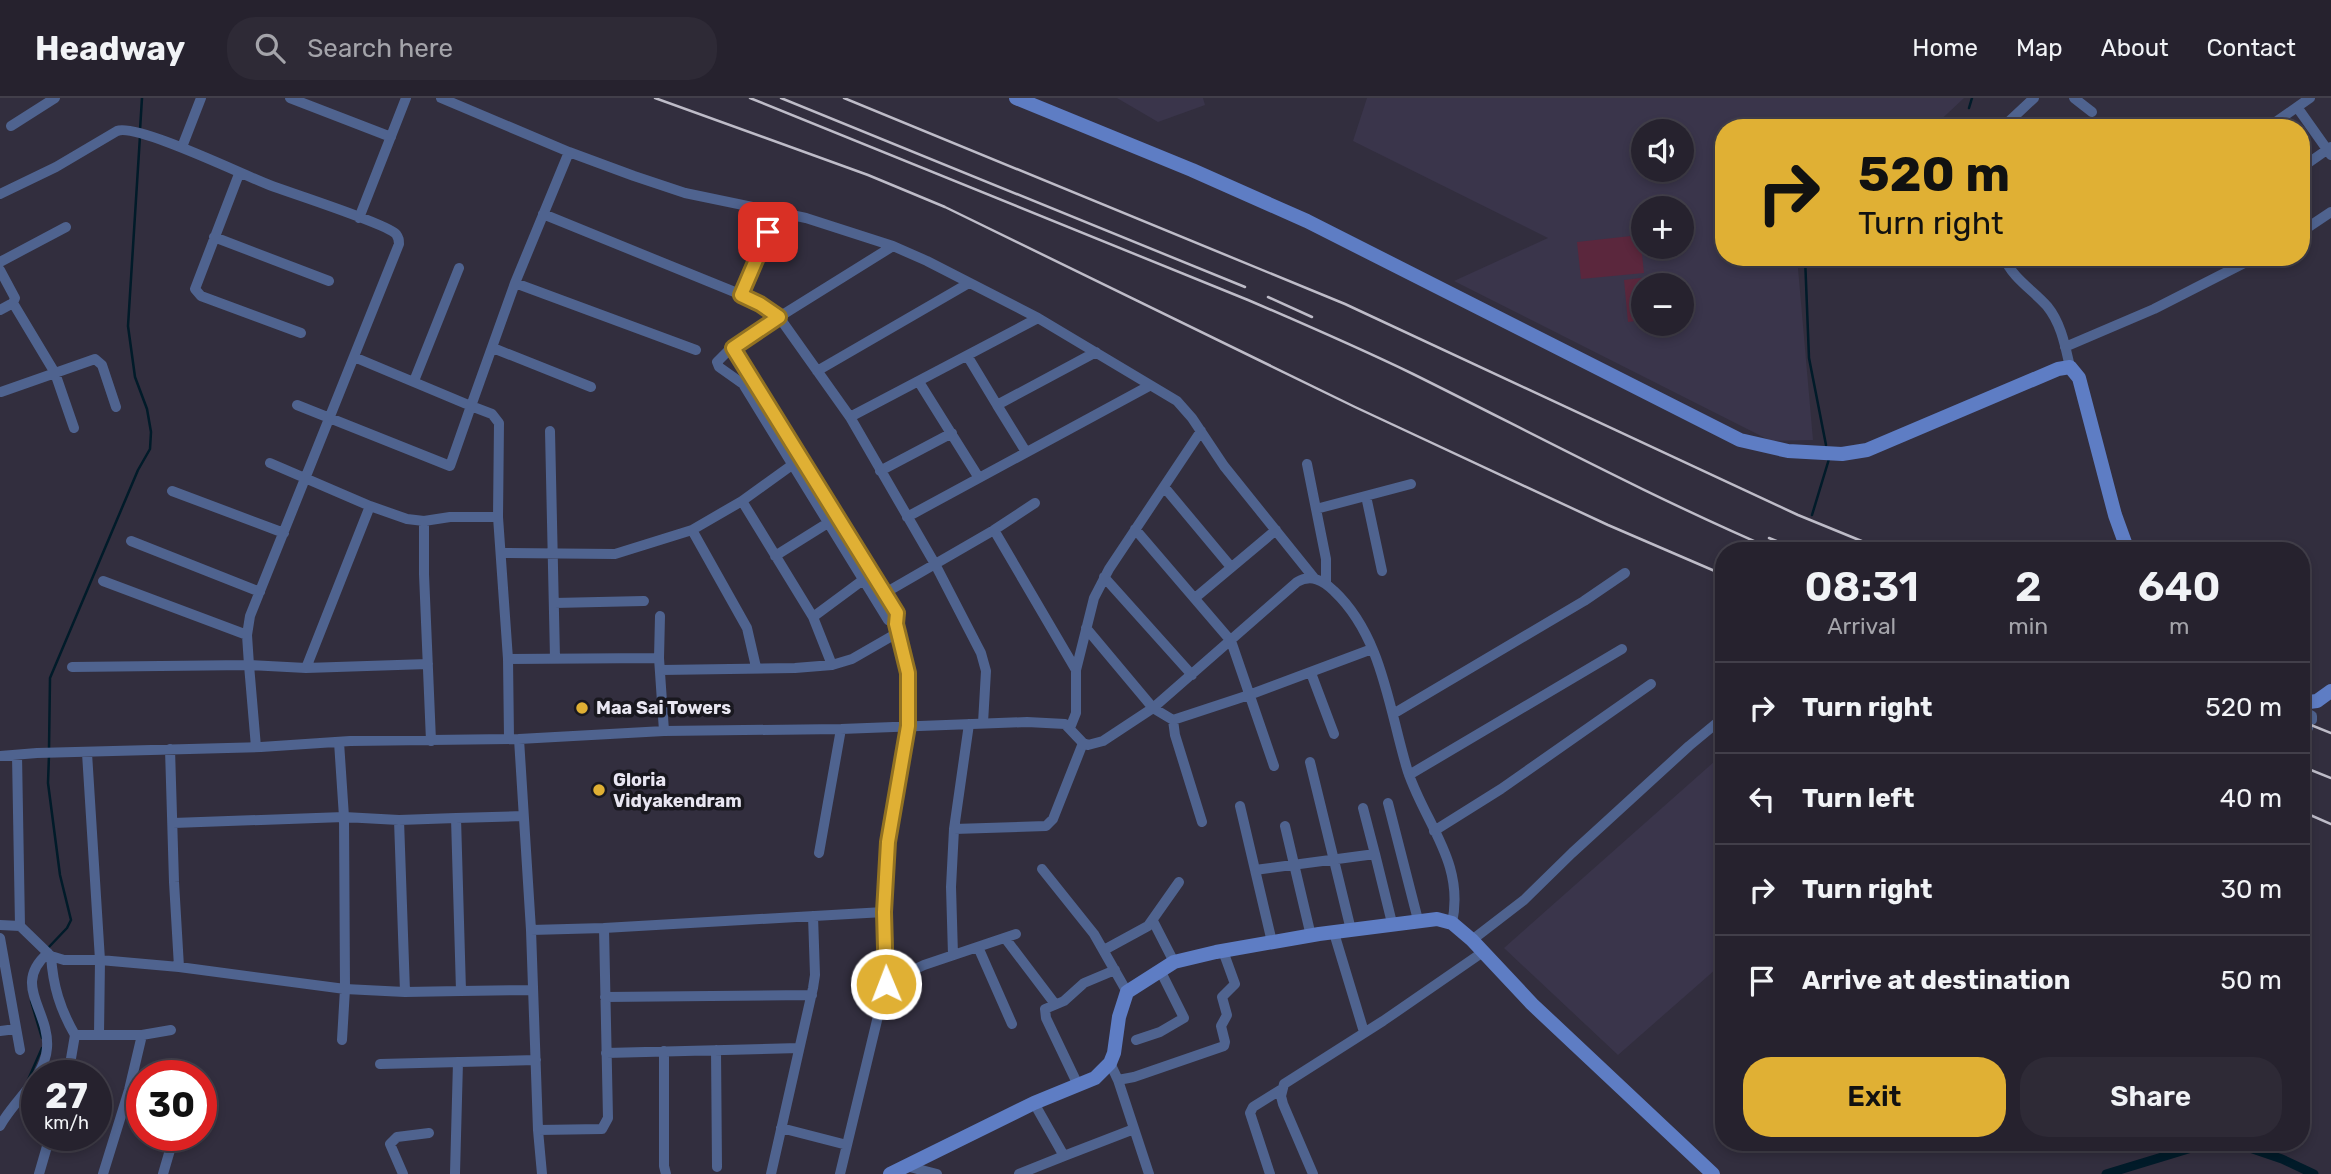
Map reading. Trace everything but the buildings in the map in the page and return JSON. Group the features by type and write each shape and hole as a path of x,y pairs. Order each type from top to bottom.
{"street":[{"path":"11,126 55,98"},
{"path":"182,147 201,98"},
{"path":"290,98 391,137"},
{"path":"359,218 406,98"},
{"path":"441,98 569,152 685,193 777,211 893,246 1038,318 1177,401 1224,466 1314,578"},
{"path":"1016,98 1284,210 1697,419 1757,446 1788,452 1842,454 1867,450 2058,369 2070,367"},
{"path":"2012,119 2034,98"},
{"path":"2074,98 2092,112"},
{"path":"2280,119 2310,98"},
{"path":"2297,107 2306,119"},
{"path":"2310,124 2330,151 2310,163"},
{"path":"0,194 56,167 117,131 129,130 182,147 239,174 396,234 399,244 250,616 247,635 256,747"},
{"path":"298,405 450,466 515,283 569,152"},
{"path":"239,174 196,284 197,293 301,333"},
{"path":"741,295 777,211"},
{"path":"2310,226 2331,212"},
{"path":"543,214 741,295 779,317 850,417 935,564 985,663 983,723"},
{"path":"0,262 66,227"},
{"path":"214,237 329,281"},
{"path":"893,246 779,317 717,362 719,367 743,384 888,621 898,628"},
{"path":"2009,266 2015,276 2054,316 2066,347 2070,367 2079,378 2115,515 2125,542"},
{"path":"2066,347 2154,309 2238,266"},
{"path":"414,381 459,268"},
{"path":"0,270 15,298 13,303 0,310"},
{"path":"515,283 696,350"},
{"path":"817,371 969,283"},
{"path":"13,303 55,373 74,428"},
{"path":"850,417 1038,318"},
{"path":"493,348 591,387"},
{"path":"733,348 897,613 908,673 908,726 888,842 884,912 886,984 840,1174"},
{"path":"997,405 1096,352"},
{"path":"354,357 492,414 499,423 498,517 531,930 542,1174"},
{"path":"968,357 1026,452"},
{"path":"0,391 98,360 116,407"},
{"path":"919,382 979,478"},
{"path":"907,517 1149,386"},
{"path":"550,431 555,658"},
{"path":"1070,727 1076,713 1076,670 1094,598 1135,528 1165,488 1201,431"},
{"path":"880,471 952,433"},
{"path":"270,463 407,519 424,521 450,517 498,517"},
{"path":"1307,464 1326,559 1326,583"},
{"path":"501,552 615,554 692,530 792,466"},
{"path":"1317,509 1410,484"},
{"path":"1165,488 1231,567"},
{"path":"172,491 284,533"},
{"path":"1366,496 1382,571"},
{"path":"741,501 813,617 832,665"},
{"path":"885,593 1035,503"},
{"path":"306,668 370,506"},
{"path":"775,556 838,517"},
{"path":"424,521 431,741"},
{"path":"1135,528 1231,641 1274,766"},
{"path":"692,530 747,628 756,667"},
{"path":"994,530 1076,670"},
{"path":"1195,598 1276,530"},
{"path":"131,541 260,592"},
{"path":"1393,713 1584,601 1625,573"},
{"path":"1104,577 1192,675"},
{"path":"0,756 339,742 514,739 664,731 1059,722 1070,727 1083,743 1095,744 1153,708 1306,577 1326,583 1356,615 1372,649 1393,713 1409,775 1453,873 1456,907 1452,923"},
{"path":"813,617 863,580"},
{"path":"103,581 247,635"},
{"path":"554,603 644,601"},
{"path":"660,616 659,658 664,731"},
{"path":"661,670 832,665 852,659 898,628"},
{"path":"1086,628 1153,708 1173,720 1311,673 1372,649"},
{"path":"1409,775 1622,649"},
{"path":"508,659 659,658"},
{"path":"72,667 249,665 306,668 428,664"},
{"path":"1311,673 1334,734"},
{"path":"1434,831 1534,767 1651,684"},
{"path":"2310,702 2317,701 2331,691"},
{"path":"1173,720 1175,735 1202,822"},
{"path":"953,955 951,887 954,829 969,724"},
{"path":"1472,940 1524,900 1572,853 1715,724"},
{"path":"819,853 841,729"},
{"path":"339,742 344,817 345,989 342,1040"},
{"path":"954,829 1046,826 1053,819 1083,743"},
{"path":"170,750 179,967"},
{"path":"87,753 100,960 99,1034"},
{"path":"18,755 20,926"},
{"path":"1310,762 1351,930"},
{"path":"1388,803 1418,920"},
{"path":"1240,806 1272,942"},
{"path":"1363,808 1392,923"},
{"path":"173,823 344,817 399,820 523,816"},
{"path":"456,818 461,991"},
{"path":"399,820 405,992"},
{"path":"1285,826 1311,936"},
{"path":"1255,870 1375,854"},
{"path":"1042,869 1104,950 1127,992"},
{"path":"1104,950 1153,921 1179,882"},
{"path":"531,930 884,912"},
{"path":"771,1174 812,995 815,975 813,916"},
{"path":"890,1174 1034,1102 1095,1078 1110,1063 1127,992 1174,961 1272,942 1392,923 1437,919 1452,923 1472,940 1532,1004 1713,1174"},
{"path":"1153,921 1174,961"},
{"path":"0,925 20,926 47,953 64,960 100,960 179,967 345,989 405,992 533,990"},
{"path":"538,1130 595,1130 605,1126 608,1118 604,928"},
{"path":"886,984 924,965 1016,933"},
{"path":"1334,933 1364,1032"},
{"path":"0,938 20,1051"},
{"path":"1005,938 1055,1004"},
{"path":"978,947 1012,1024"},
{"path":"1118,1080 1224,1046 1221,1026 1227,1018 1222,997 1234,984 1223,951"},
{"path":"1270,1174 1250,1113 1253,1107 1483,952"},
{"path":"47,953 63,1013 75,1035 71,1060"},
{"path":"0,1126 37,1075 45,1058 46,1027 35,999 32,982 34,968 47,953"},
{"path":"1078,1085 1046,1018 1045,1009 1068,998 1084,983 1115,970"},
{"path":"1136,1040 1160,1032 1184,1018 1160,970"},
{"path":"605,997 812,995"},
{"path":"0,1031 16,1029"},
{"path":"75,1035 142,1035 171,1030"},
{"path":"103,1174 129,1090 142,1035"},
{"path":"606,1053 799,1048"},
{"path":"716,1050 717,1167"},
{"path":"664,1051 666,1174"},
{"path":"380,1064 536,1060"},
{"path":"455,1173 458,1062"},
{"path":"1110,1063 1149,1174"},
{"path":"1282,1089 1283,1104 1312,1174"},
{"path":"1034,1102 1064,1156"},
{"path":"781,1128 846,1145"},
{"path":"1019,1174 1134,1129"},
{"path":"403,1174 390,1143 397,1137 429,1133"},
{"path":"39,1174 46,1151"},
{"path":"163,1174 170,1151"},
{"path":"905,1166 937,1174"}],"shaded area":[{"path":"1117,98 1203,98 1205,105 1158,122"},
{"path":"1367,98 1964,98 1942,119 1715,119 1715,266 1798,266 1813,440 1771,441 1454,281 1548,238 1353,141"},
{"path":"1631,236 1631,259 1643,259 1644,273 1581,279 1577,242"},
{"path":"1631,279 1631,322 1628,322 1624,280"},
{"path":"1715,761 1715,970 1618,1055 1504,948"}],"waterway":[{"path":"140,130 142,98"},
{"path":"1969,108 1972,98"},
{"path":"49,749 50,678 138,470 150,449 151,432 147,409 135,377 128,326 140,136"},
{"path":"1805,266 1809,358 1826,445"},
{"path":"1812,515 1829,459"},
{"path":"48,948 71,920 60,875 48,783 49,755"},
{"path":"31,1001 42,1038"},
{"path":"37,1060 42,1048"},
{"path":"2106,1174 2182,1151"},
{"path":"2258,1151 2314,1174"}],"railway":[{"path":"655,98 868,175 945,207 1355,407 1608,525 1715,571"},
{"path":"750,98 1311,327 1757,542"},
{"path":"781,98 1245,287"},
{"path":"844,98 1345,304 1798,515 1864,542"},
{"path":"1268,297 1312,317"},
{"path":"1769,538 1779,542"},
{"path":"2310,725 2331,733"},
{"path":"2310,770 2331,778"},
{"path":"2310,815 2331,824"}],"place":[{"name":"Maa Sai Towers","path":"582,708"},
{"name":"Gloria Vidyakendram","path":"599,790"}],"route":[{"path":"768,232 741,295 779,317 733,348 897,613 896,624 908,673 908,726 888,842 884,912 886,984"}]}
